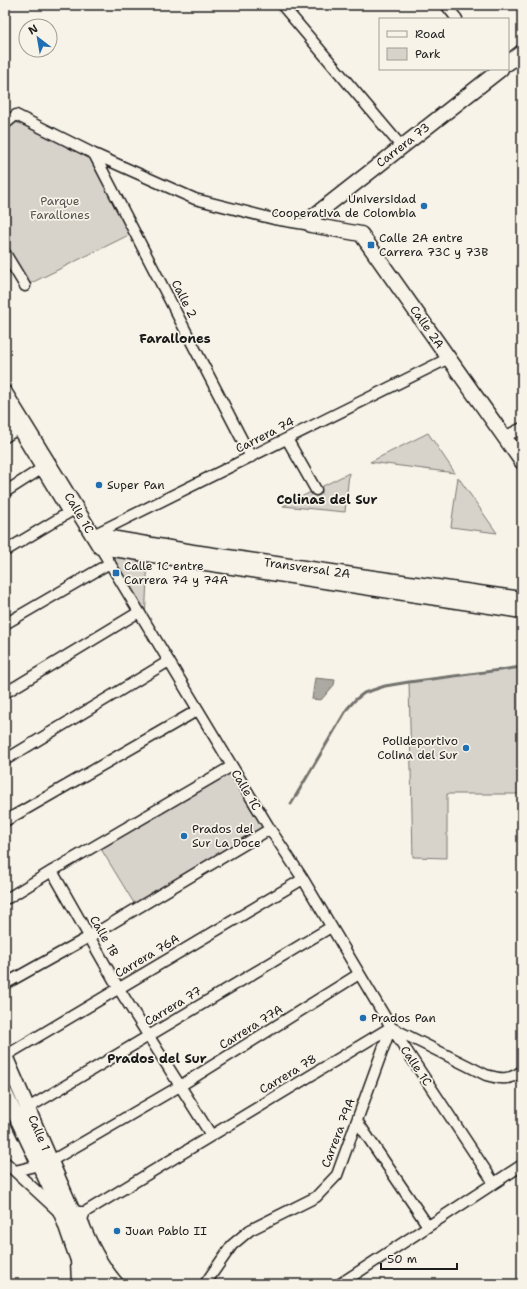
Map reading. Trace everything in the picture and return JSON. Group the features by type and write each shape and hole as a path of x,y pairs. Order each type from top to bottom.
{"street":[{"path":"282,5 401,146"},
{"path":"446,5 456,18"},
{"name":"Carrera 73","path":"509,61 522,52"},
{"name":"Carrera 73","path":"311,225 315,215 497,70"},
{"path":"5,124 16,115 94,154 195,199 274,219 311,225"},
{"name":"Calle 2","path":"94,154 251,457"},
{"name":"Calle 2A","path":"311,225 361,234 522,462"},
{"path":"5,253 25,286"},
{"name":"Carrera 74","path":"96,541 251,457 449,358"},
{"name":"Calle 1C","path":"5,393 72,511 96,541 110,563 391,1027 494,1183"},
{"path":"5,409 41,469 72,511 5,551"},
{"path":"504,437 522,428"},
{"path":"5,437 17,429"},
{"path":"287,439 316,490"},
{"path":"5,492 41,469"},
{"name":"Transversal 2A","path":"96,541 193,552 522,599"},
{"name":"Transversal 2A","path":"96,541 522,611"},
{"path":"5,624 110,563"},
{"path":"5,693 139,612"},
{"path":"5,760 169,661"},
{"path":"5,821 198,710"},
{"path":"6,896 232,766"},
{"path":"5,984 89,937 270,829"},
{"name":"Calle 1B","path":"52,870 119,989 211,1135"},
{"name":"Carrera 76A","path":"5,1056 302,879"},
{"name":"Carrera 77","path":"28,1108 331,927"},
{"name":"Carrera 77A","path":"15,1171 45,1163 180,1086 360,974"},
{"path":"391,1027 486,1075 502,1079 516,1076 522,1071"},
{"name":"Carrera 79A","path":"205,1284 232,1245 250,1230 316,1197 337,1175 391,1027"},
{"name":"Carrera 78","path":"73,1212 211,1135 391,1027"},
{"name":"Calle 1","path":"5,1056 28,1108 45,1163"},
{"name":"Calle 1","path":"5,1093 73,1212 77,1284"},
{"path":"357,1121 428,1226"},
{"name":"Calle 1","path":"5,1162 15,1171 82,1219 91,1242 102,1263 119,1284"},
{"path":"340,1284 522,1165"},
{"path":"73,1212 79,1236 91,1261 107,1284"},
{"path":"76,1255 85,1276 91,1284"}],"green space":[{"name":"Parque Farallones","path":"16,115 94,154 135,232 25,286 5,253 5,124"},
{"path":"428,433 455,473 370,462"},
{"path":"349,473 345,512 283,506"},
{"path":"458,477 497,533 451,527"},
{"path":"100,547 148,555 145,622"},
{"name":"Polideportivo Colina del Sur","path":"522,667 522,794 447,794 447,858 413,857 409,682"},
{"name":"Prados del Sur La Doce","path":"232,766 270,829 137,908 98,844"}],"shaded area":[{"path":"315,678 335,680 334,685 321,700 312,699"}],"waterway":[{"path":"291,804 347,709 364,693 385,686 409,682 522,667"}],"place":[{"name":"Universidad Cooperativa de Colombia","path":"424,206"},
{"name":"Calle 2A entre Carrera 73C y 73B","path":"371,245"},
{"name":"Super Pan","path":"99,485"},
{"name":"Calle 1C entre Carrera 74 y 74A","path":"116,573"},
{"name":"Polideportivo Colina del Sur","path":"466,748"},
{"name":"Prados del Sur La Doce","path":"184,836"},
{"name":"Prados Pan","path":"363,1018"},
{"name":"Juan Pablo II","path":"117,1231"}],"district":[{"name":"Farallones","path":"175,338"},
{"name":"Colinas del Sur","path":"327,499"},
{"name":"Prados del Sur","path":"157,1058"}]}
